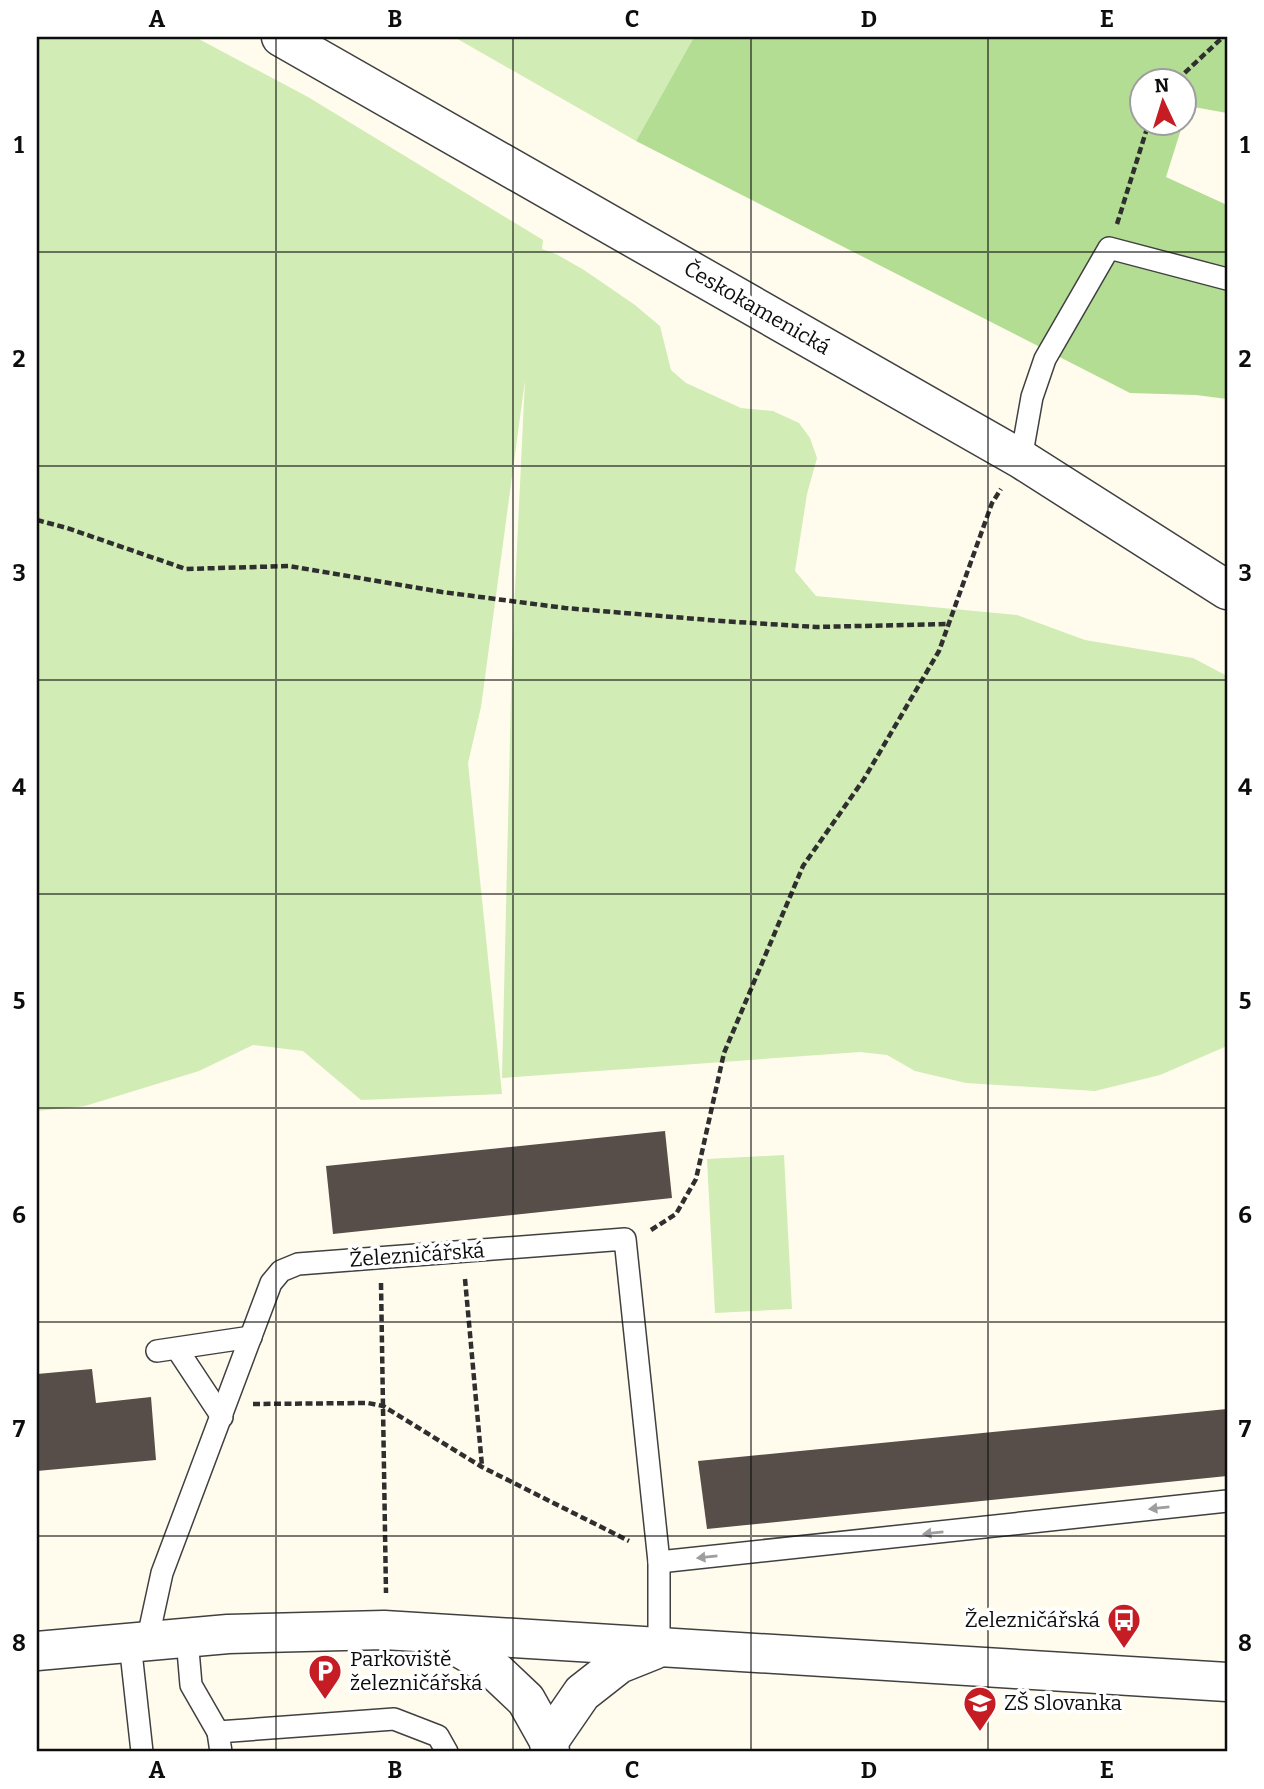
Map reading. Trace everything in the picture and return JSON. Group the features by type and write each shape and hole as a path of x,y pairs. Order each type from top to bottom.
{"street":[{"name":"Českokamenická","path":"281,37 1021,459 1227,590"},
{"path":"37,1651 228,1634 384,1630 1227,1682"},
{"path":"435,1633 489,1665 526,1700 550,1747"},
{"path":"550,1747 582,1693 619,1664 659,1648"}],"lane":[{"path":"1021,459 1032,397 1045,359 1110,248 1227,279"},
{"path":"625,1239 659,1562 659,1648"},
{"name":"Železničářská","path":"142,1752 139,1642 162,1573 271,1283 281,1271 298,1264 625,1239"},
{"path":"224,1411 167,1350 251,1336"},
{"path":"659,1562 1227,1501"},
{"path":"187,1638 191,1685 220,1742 394,1719 439,1736 447,1752"}],"path":[{"path":"1192,66 1223,37"},
{"path":"1110,248 1145,136"},
{"path":"625,1239 653,1230 676,1214 696,1179 724,1053 803,866 864,779 939,651 992,503 1021,459"},
{"path":"37,520 186,569 289,566 442,592 552,606 721,621 816,626 948,624"},
{"path":"463,1252 482,1467"},
{"path":"380,1258 386,1595"},
{"path":"224,1411 368,1403 383,1406 482,1467 632,1542"}],"green space":[{"path":"37,37 195,37 308,97 543,240 542,249 584,270 635,305 660,326 671,370 686,383 741,408 773,411 799,423 810,438 817,458 807,494 795,571 816,596 1017,615 1085,640 1193,658 1227,676 1227,1046 1160,1075 1095,1091 966,1083 915,1071 887,1055 860,1052 502,1078 512,652 525,380 481,707 468,763 502,1094 361,1100 303,1051 253,1045 199,1071 85,1106 37,1111"},
{"path":"454,37 694,37 636,141"},
{"path":"694,37 1227,37 1227,113 1198,108 1198,66 1128,66 1128,136 1179,136 1166,177 1227,205 1227,399 1130,393 636,141"},
{"path":"784,1155 792,1309 715,1313 707,1159"}],"building":[{"path":"665,1131 672,1198 333,1234 326,1166"},
{"path":"92,1369 96,1403 151,1397 156,1460 37,1471 37,1374"},
{"path":"1227,1409 1227,1476 707,1529 698,1461"}],"place":[{"name":"Železničářská","path":"1124,1650"},
{"name":"Parkoviště železničářská","path":"325,1701"},
{"name":"ZŠ Slovanka","path":"980,1733"}]}
